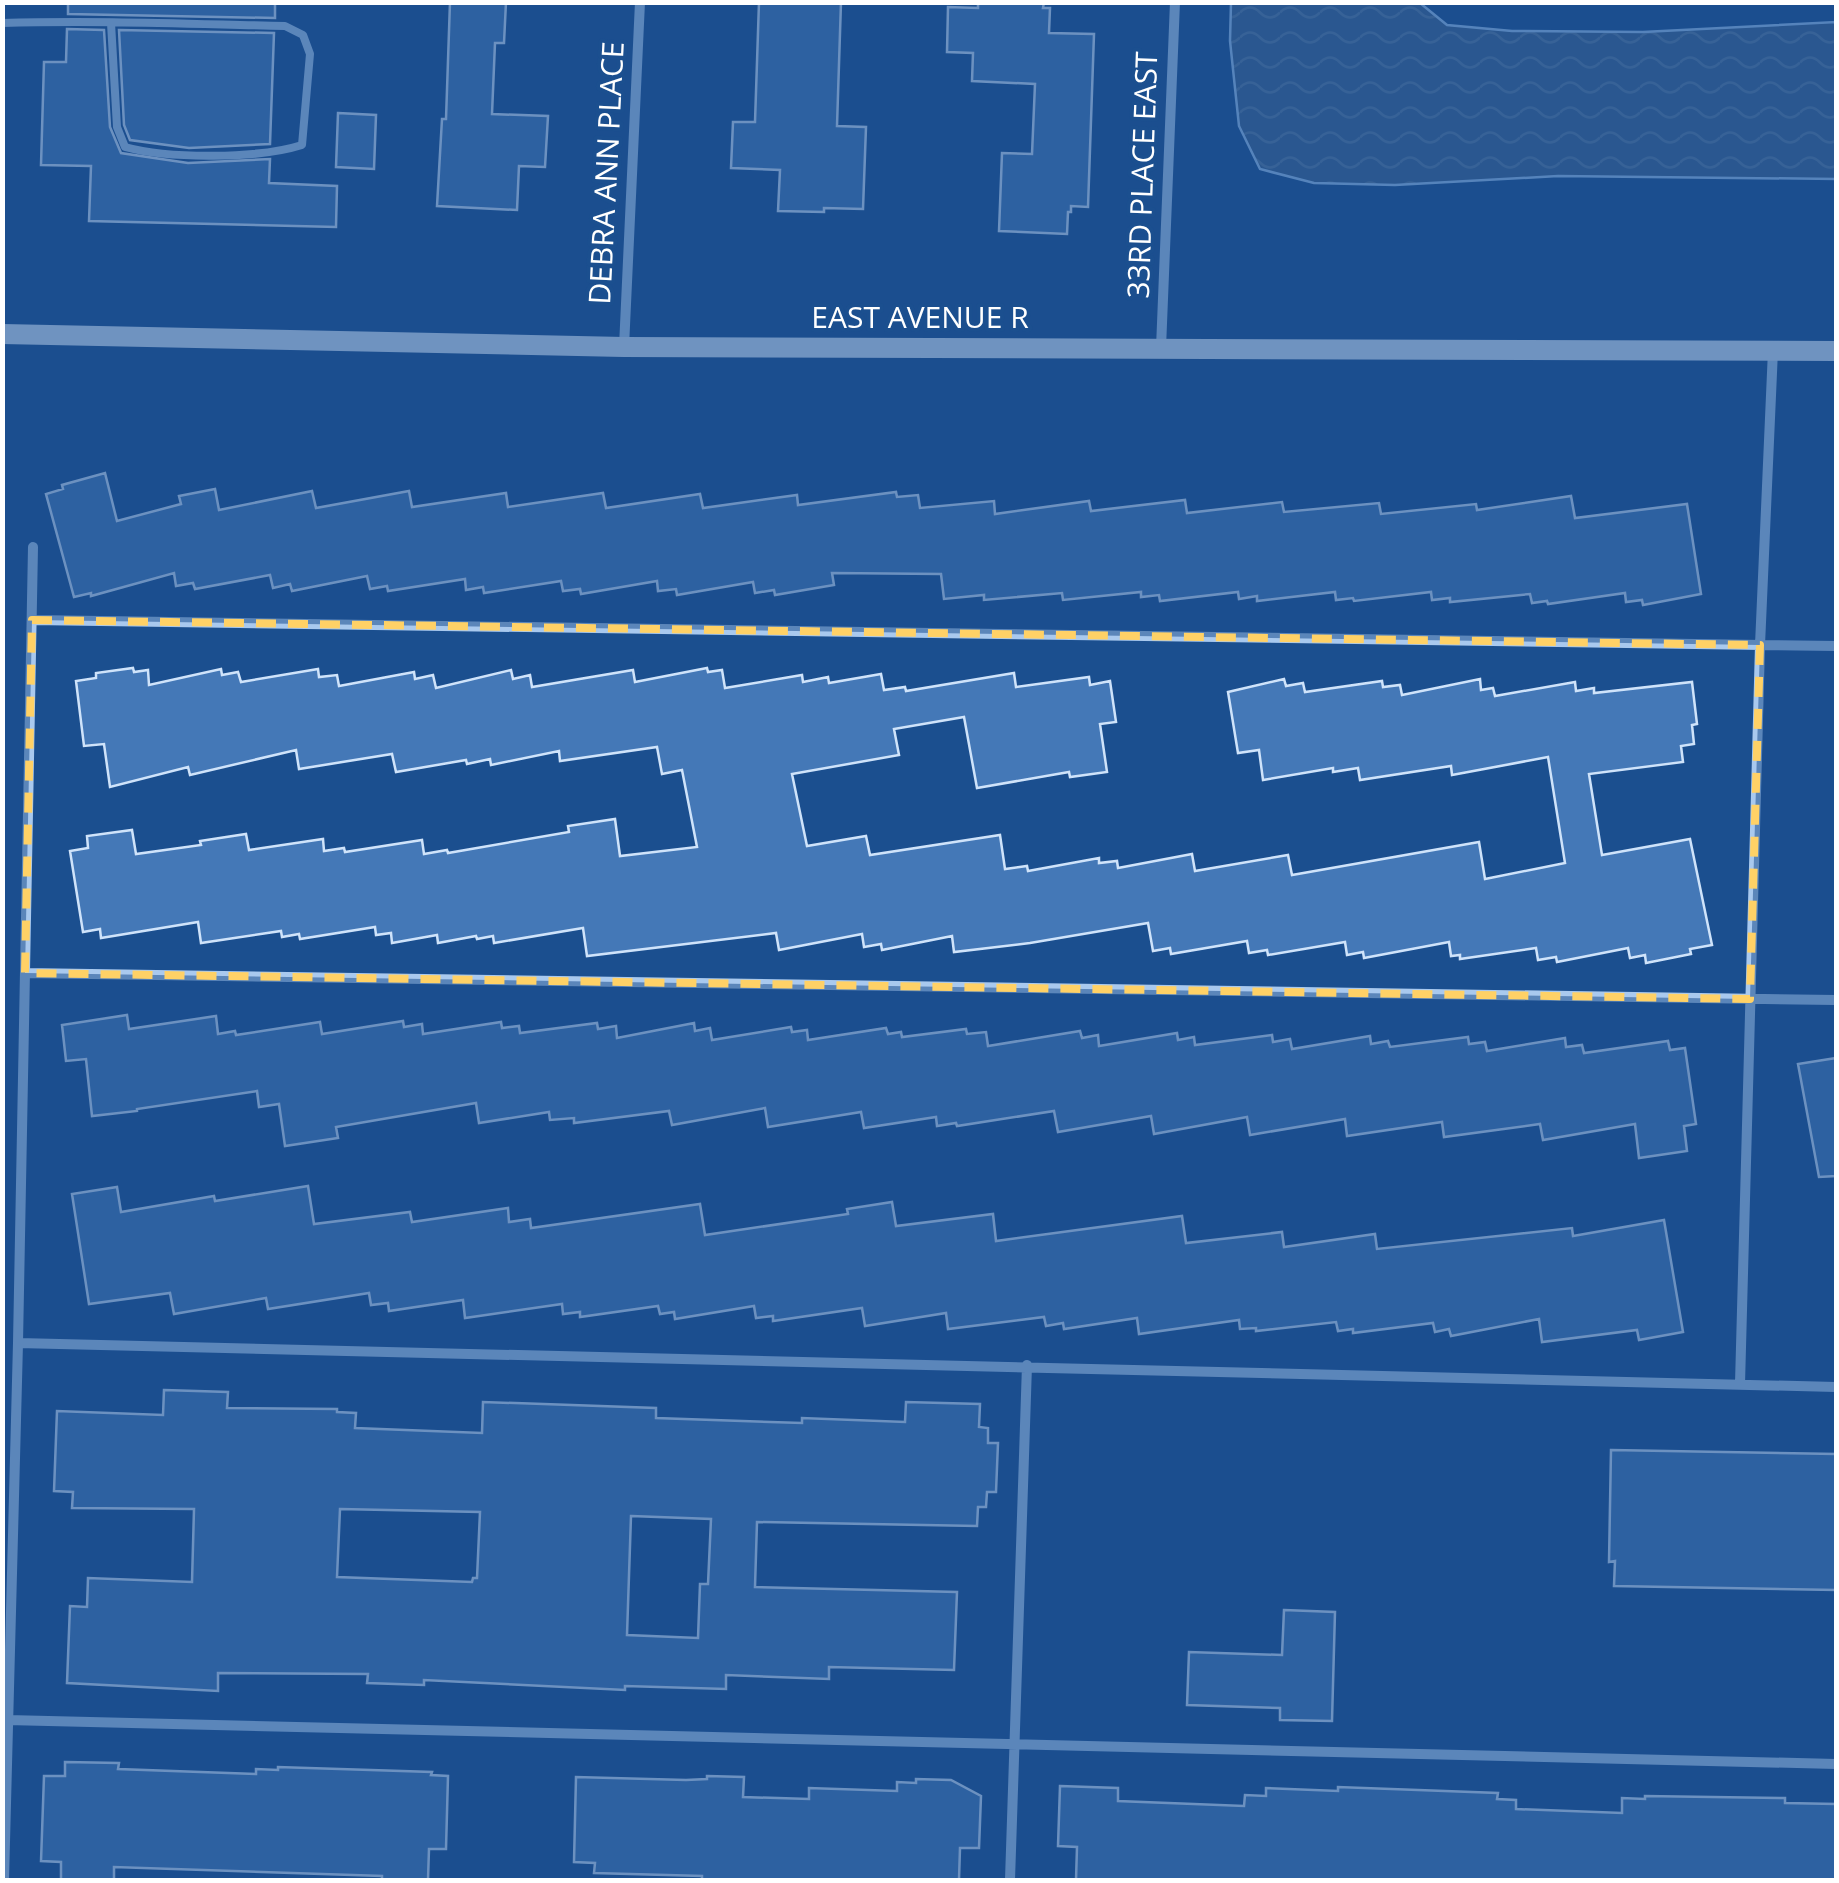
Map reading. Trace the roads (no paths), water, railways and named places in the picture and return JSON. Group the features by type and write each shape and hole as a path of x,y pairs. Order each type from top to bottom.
{"main road":[{"name":"EAST AVENUE R","path":"2,334 624,347 1836,351"}],"street":[{"name":"DEBRA ANN PLACE","path":"624,347 640,2"},
{"name":"33RD PLACE EAST","path":"1161,349 1175,2"},
{"path":"1740,1384 1760,645 1773,350"},
{"path":"4,1880 33,547"},
{"path":"32,620 1836,646"},
{"path":"26,974 1836,1000"},
{"path":"18,1343 1836,1387"},
{"path":"1010,1880 1027,1365"},
{"path":"7,1720 1836,1764"}],"lane":[{"path":"2,23 112,22 285,26 303,35 310,54 302,145 281,152 154,155 124,146 116,127 112,22"}],"water":[{"path":"1231,3 1420,3 1447,25 1512,31 1643,32 1836,22 1836,179 1558,176 1395,185 1314,183 1260,169 1239,126 1230,41"}]}
